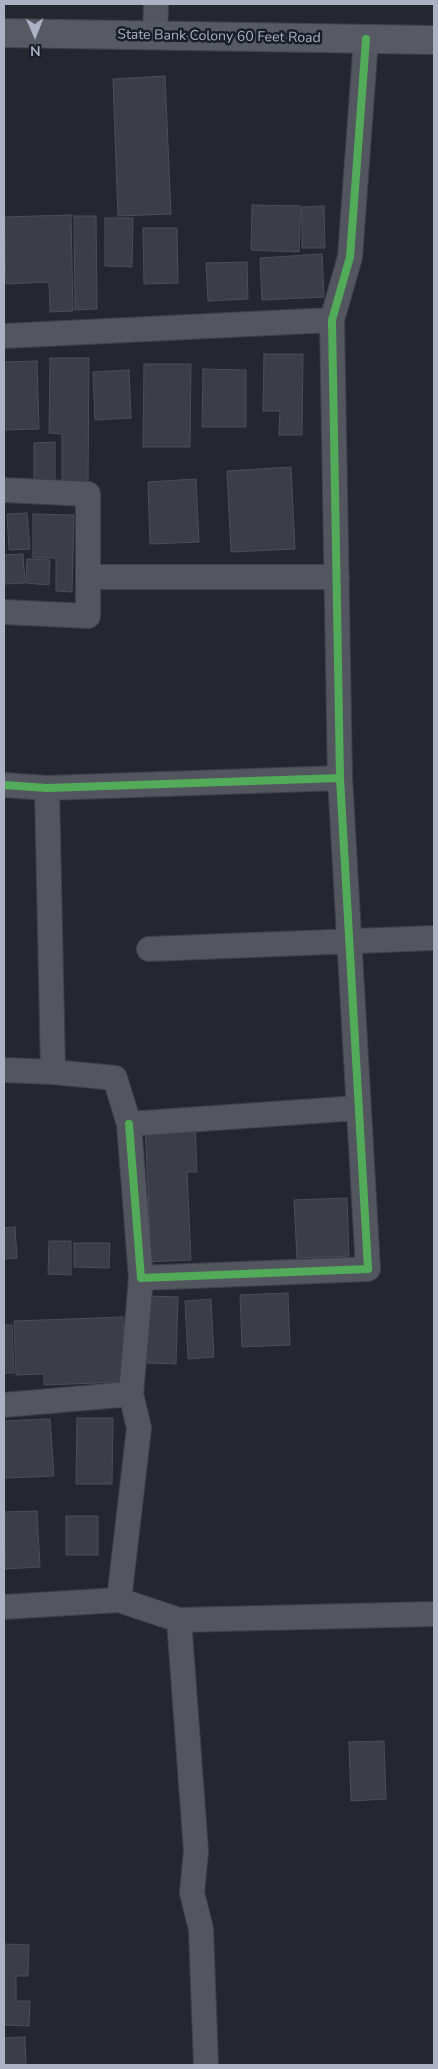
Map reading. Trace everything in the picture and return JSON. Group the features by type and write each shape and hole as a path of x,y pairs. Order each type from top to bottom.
{"street":[{"path":"155,36 156,4"},
{"name":"State Bank Colony 60 Feet Road","path":"4,33 434,40"},
{"path":"141,1278 368,1269 340,778 332,320 350,257 366,39"},
{"path":"4,336 332,320"},
{"path":"4,490 88,494 88,616 4,612"},
{"path":"88,577 336,577"},
{"path":"4,785 47,788 340,778"},
{"path":"47,788 53,1072"},
{"path":"149,949 434,938"},
{"path":"4,1070 53,1072 115,1078 129,1124 141,1278 131,1394 139,1428 119,1600"},
{"path":"129,1124 358,1108"},
{"path":"4,1405 131,1394"},
{"path":"4,1607 119,1600 179,1620 434,1614"},
{"path":"179,1620 196,1851 192,1893 200,1929 206,2065"}],"building":[{"path":"165,76 171,214 118,216 113,79"},
{"path":"252,205 301,206 299,252 251,250"},
{"path":"324,206 325,248 302,248 302,207"},
{"path":"71,215 73,311 50,312 49,282 6,284 4,217"},
{"path":"74,216 96,216 97,309 75,310"},
{"path":"105,218 133,218 132,267 105,266"},
{"path":"143,228 177,228 178,283 144,284"},
{"path":"322,254 324,297 262,300 260,258"},
{"path":"247,262 248,299 208,301 206,263"},
{"path":"264,354 303,354 302,435 279,435 280,411 263,411"},
{"path":"50,358 89,358 88,483 62,483 62,434 49,433"},
{"path":"37,361 39,429 4,430 4,362"},
{"path":"144,364 191,364 190,447 143,447"},
{"path":"203,369 246,370 246,427 202,427"},
{"path":"129,370 131,418 95,420 93,372"},
{"path":"55,442 55,485 34,485 34,443"},
{"path":"291,467 295,549 231,552 227,471"},
{"path":"196,479 199,542 150,544 148,482"},
{"path":"27,513 30,549 9,550 7,514"},
{"path":"33,514 74,515 72,592 56,591 56,558 33,558"},
{"path":"23,554 25,583 4,584 4,555"},
{"path":"27,559 50,560 49,585 26,583"},
{"path":"195,1123 197,1172 187,1172 191,1260 143,1262 141,1230 150,1230 145,1125"},
{"path":"347,1198 349,1256 297,1258 294,1200"},
{"path":"15,1227 17,1258 4,1259 4,1228"},
{"path":"49,1241 71,1241 71,1275 48,1274"},
{"path":"74,1243 110,1243 109,1268 74,1267"},
{"path":"288,1293 290,1345 242,1347 240,1295"},
{"path":"149,1296 178,1297 176,1364 147,1363"},
{"path":"211,1299 214,1357 188,1359 185,1301"},
{"path":"123,1317 125,1382 44,1385 44,1374 16,1375 14,1321"},
{"path":"4,1325 12,1325 14,1373 4,1373"},
{"path":"77,1418 113,1418 112,1484 76,1484"},
{"path":"50,1419 54,1476 4,1478 4,1421"},
{"path":"37,1511 40,1567 5,1569 4,1512"},
{"path":"66,1516 98,1516 98,1555 66,1555"},
{"path":"384,1741 386,1799 351,1801 349,1742"},
{"path":"4,1944 29,1945 28,1976 16,1976 16,2001 30,2001 29,2026 4,2025"},
{"path":"25,2037 26,2065 4,2065 4,2038"}],"cycle path":[{"path":"4,785 47,788 340,778 332,320 350,257 366,39"},
{"path":"129,1124 141,1278 368,1269 340,778"}]}
